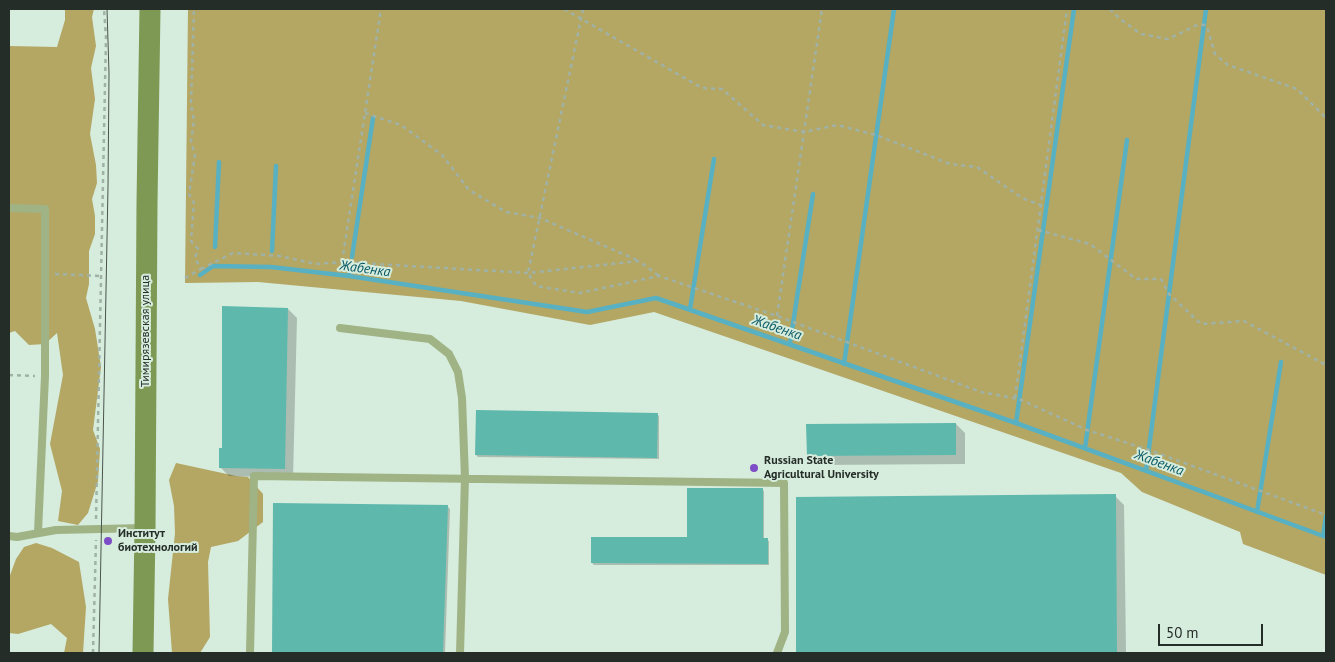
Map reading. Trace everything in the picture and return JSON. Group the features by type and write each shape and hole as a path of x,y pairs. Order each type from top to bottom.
{"main road":[{"name":"Тимирязевская улица","path":"143,653 150,9"}],"lane":[{"path":"9,208 45,209 45,376 38,532"},
{"path":"340,328 430,339 449,354 458,372 462,398 465,478 460,653"},
{"path":"250,653 254,476 784,483 785,632 777,653"},
{"path":"9,536 17,537 38,532 145,528"}],"path":[{"path":"93,653 105,47 104,9"},
{"path":"194,9 192,104 194,122 191,142 195,155 189,194 194,203 191,240 198,249 196,258 201,269"},
{"path":"342,262 381,9"},
{"path":"564,9 702,88 722,89 764,125 804,132 837,125 876,135 950,164 977,167 1022,198 1046,207"},
{"path":"583,9 528,273 536,286 580,293 659,276"},
{"path":"777,316 822,9"},
{"path":"1015,398 1067,9"},
{"path":"1110,9 1120,19 1141,34 1168,39 1199,24 1204,25 1207,27 1215,54 1228,65 1297,89 1326,118"},
{"path":"365,112 400,125 442,156 469,190 506,212 540,218 639,261 659,276 777,316 981,392 1015,398 1087,430 1149,450 1326,515"},
{"path":"1038,230 1090,244 1136,279 1161,279 1169,294 1201,324 1244,321 1326,366"},
{"path":"185,278 233,253 280,256 316,264 342,262 528,273 639,261"},
{"path":"45,274 101,276"},
{"path":"9,375 45,376"}],"shaded area":[{"path":"65,9 94,9 92,17 96,46 91,68 95,99 90,134 96,165 97,183 92,199 95,216 95,234 89,251 89,284 86,298 95,329 101,367 93,430 100,449 98,481 88,513 78,525 58,521 62,491 50,444 63,375 57,333 45,344 29,345 15,331 9,333 9,46 57,47 65,20"},
{"path":"188,9 1326,9 1326,575 1243,544 1240,532 1142,492 1121,473 654,312 590,325 461,301 258,282 185,283"},
{"path":"176,463 248,477 263,494 263,522 238,541 211,547 208,562 210,637 200,653 172,653 168,599 175,533 174,506 169,480"},
{"path":"36,543 52,548 79,562 86,607 83,653 64,653 67,638 51,624 18,634 9,633 9,578 16,559 24,547"}],"building":[{"path":"222,306 288,308 285,469 219,468 219,448 222,448"},
{"path":"476,410 658,413 657,458 475,455"},
{"path":"956,423 956,455 807,456 806,424"},
{"path":"687,488 763,488 763,538 768,538 768,564 591,563 591,537 687,537"},
{"path":"1116,494 1117,653 796,653 796,497"},
{"path":"273,503 448,505 443,653 272,653"}],"waterway":[{"path":"844,364 894,9"},
{"path":"1016,423 1074,9"},
{"path":"1146,471 1206,9"},
{"path":"352,257 373,118"},
{"path":"1085,448 1127,140"},
{"path":"690,309 714,159"},
{"path":"215,247 219,162"},
{"path":"272,251 276,166"},
{"path":"790,343 813,194"},
{"path":"349,276 351,265"},
{"name":"Жабенка","path":"200,275 213,266 271,267 349,276 587,312 656,298 1016,423 1326,537"},
{"path":"1257,512 1281,362"},
{"path":"1323,536 1326,516"}],"tram line":[{"path":"99,653 108,187 109,73 107,9"}],"place":[{"name":"Russian State Agricultural University","path":"754,468"},
{"name":"Институт биотехнологий","path":"108,541"}]}
